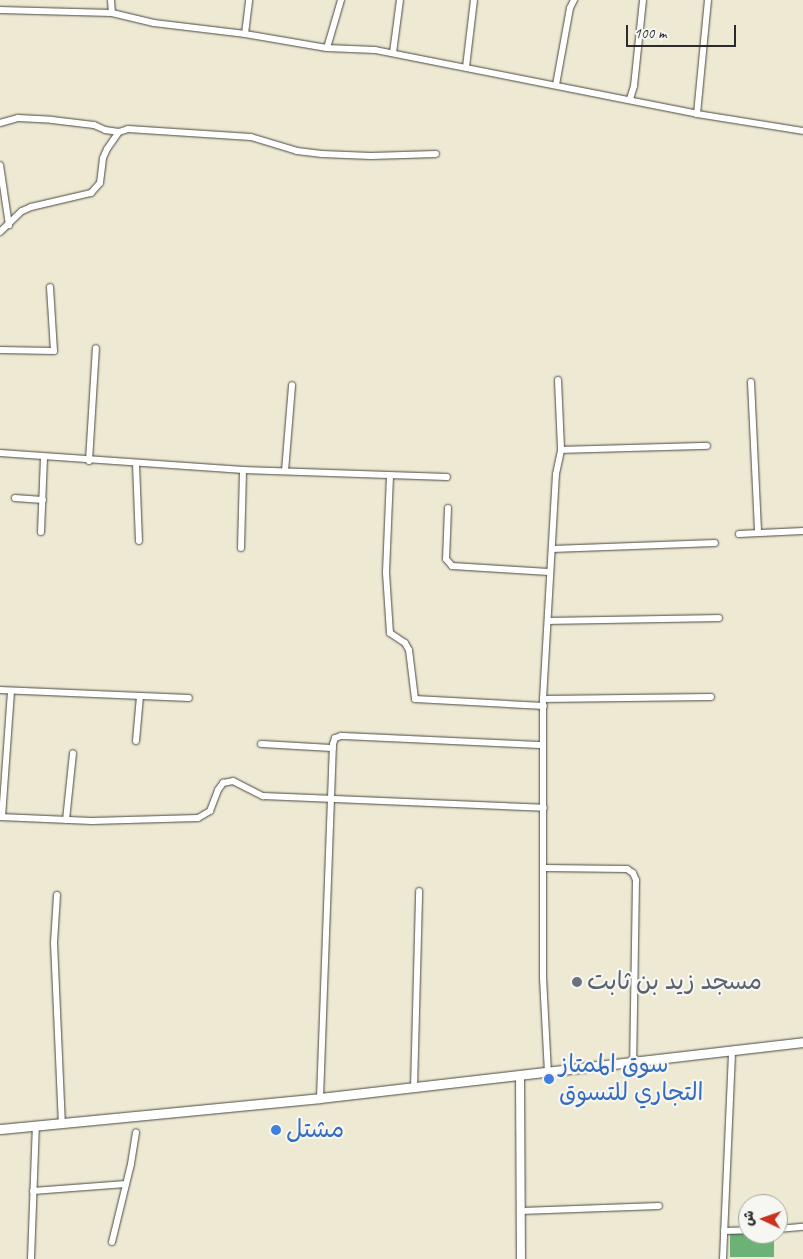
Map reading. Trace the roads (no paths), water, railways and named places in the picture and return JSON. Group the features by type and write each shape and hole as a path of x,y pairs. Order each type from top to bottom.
{"main road":[{"path":"0,1129 414,1088 803,1042"}],"street":[{"path":"112,0 112,13"},
{"path":"245,34 249,0"},
{"path":"327,48 341,0"},
{"path":"393,54 400,0"},
{"path":"466,67 474,0"},
{"path":"556,85 570,8 574,0"},
{"path":"630,100 634,86 643,0"},
{"path":"697,114 708,0"},
{"path":"0,10 112,13 154,23 245,34 327,48 374,50 697,114 803,131"},
{"path":"0,123 18,118 94,125 105,130 119,132 128,129 146,129 251,137 297,151 322,154 371,156 436,154"},
{"path":"0,232 22,212 31,207 91,193 100,183 103,158 119,132"},
{"path":"0,165 9,225"},
{"path":"0,350 54,351 50,287"},
{"path":"89,461 96,348"},
{"path":"548,1073 543,977 544,808 542,745 556,474 561,450 558,380"},
{"path":"750,382 758,534"},
{"path":"285,471 292,385"},
{"path":"561,450 707,446"},
{"path":"0,453 89,461 243,470 447,477"},
{"path":"41,532 44,457"},
{"path":"136,464 139,540"},
{"path":"241,548 243,470"},
{"path":"390,476 386,573 390,633 405,643 409,650 415,699 543,703 711,697"},
{"path":"15,498 43,500"},
{"path":"448,508 446,559 452,566 550,572"},
{"path":"739,534 803,531"},
{"path":"552,549 715,543"},
{"path":"548,621 720,618"},
{"path":"0,690 189,698"},
{"path":"12,691 1,817 66,820 198,818 210,812 218,790 223,783 233,781 263,796 544,808"},
{"path":"136,741 140,696"},
{"path":"320,1098 333,748 335,738 341,736 542,745"},
{"path":"261,744 333,748"},
{"path":"66,820 73,753"},
{"path":"544,868 627,869 633,872 636,880 633,1062"},
{"path":"414,1088 419,891"},
{"path":"57,895 54,943 62,1123"},
{"path":"722,1259 732,1050"},
{"path":"520,1076 521,1259"},
{"path":"31,1259 36,1125"},
{"path":"112,1242 136,1132"},
{"path":"33,1191 126,1184"},
{"path":"521,1210 659,1206"},
{"path":"788,1228 803,1227"},
{"path":"724,1231 738,1230"}],"place":[{"name":"مسجد زيد بن ثابت","path":"577,982"},
{"name":"سوق الممتاز التجاري للتسوق","path":"549,1079"},
{"name":"مشتل","path":"276,1130"}]}
